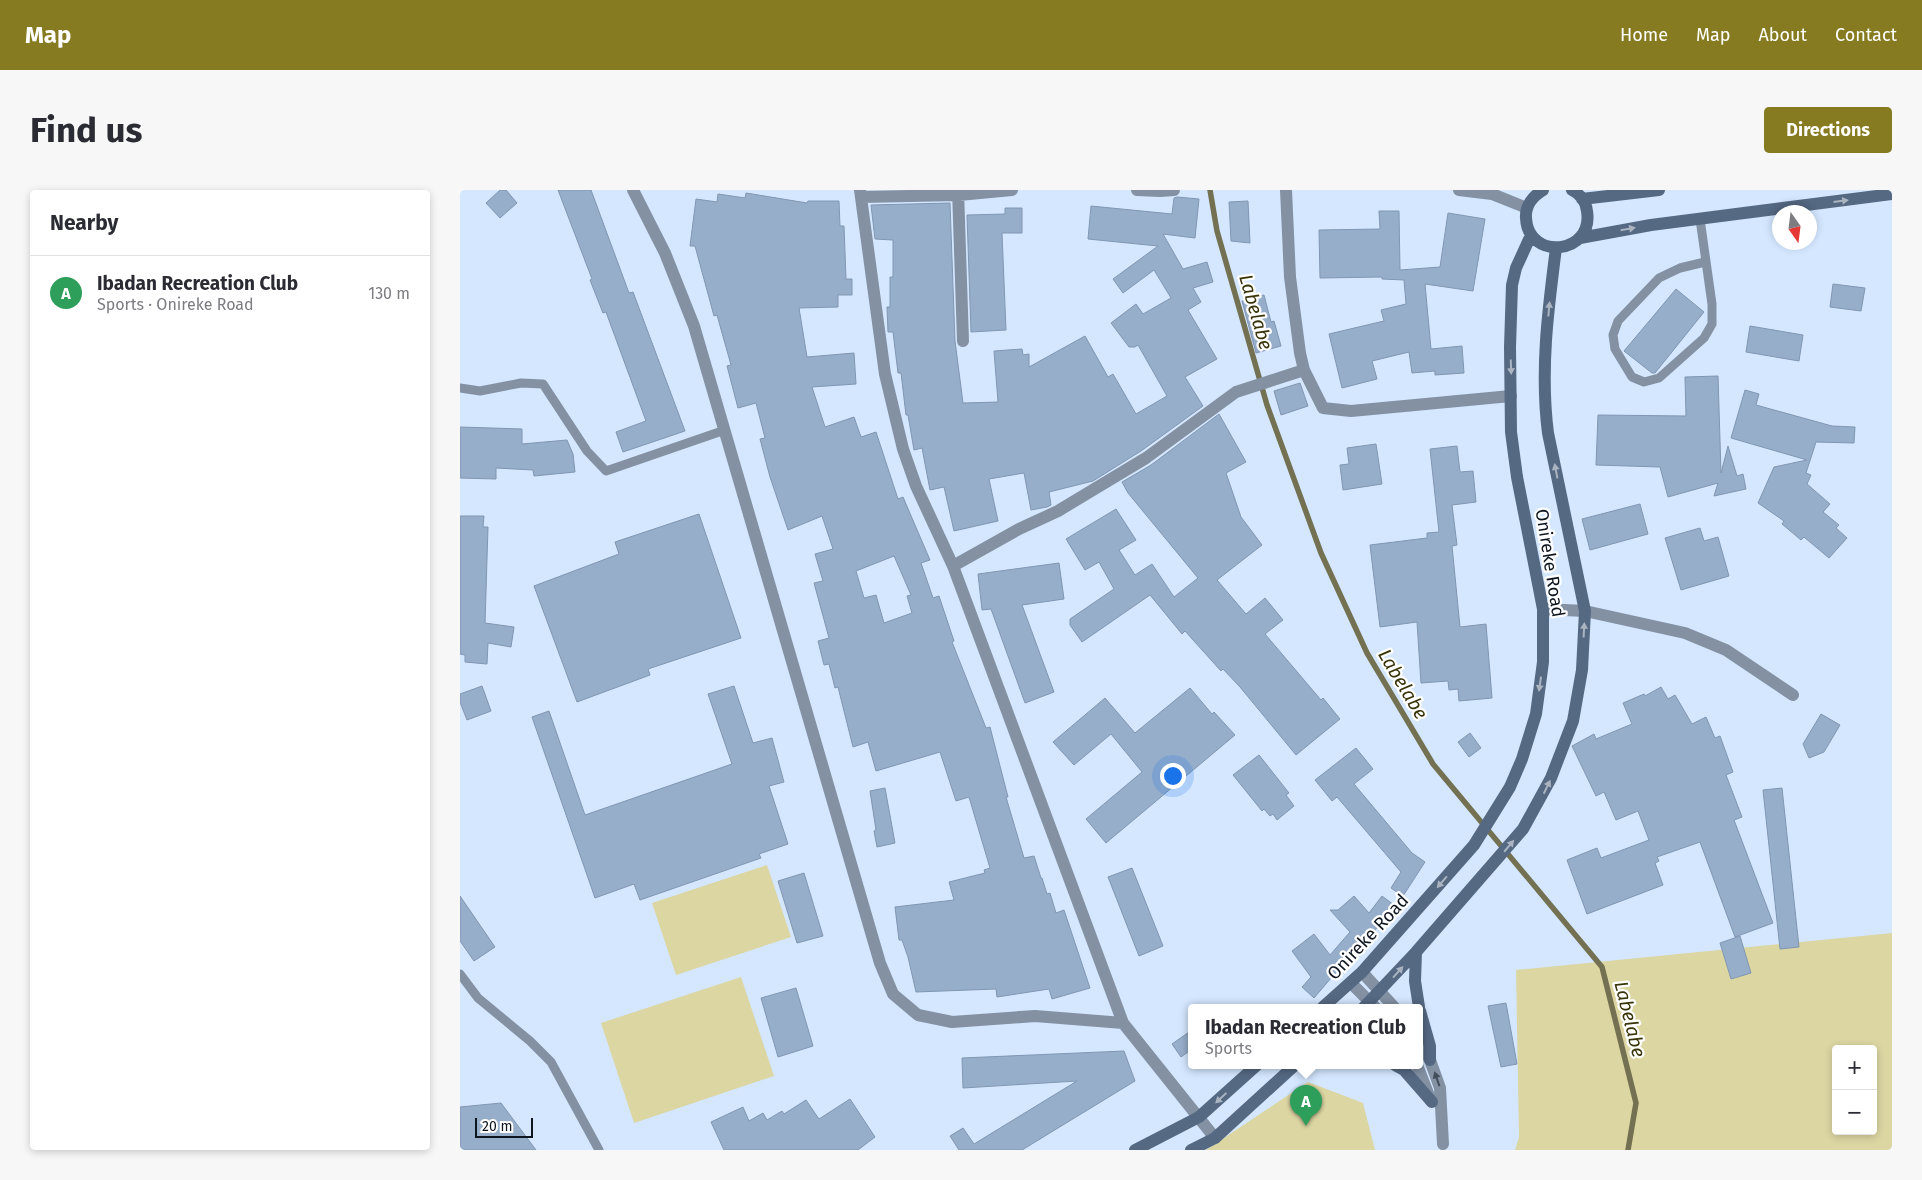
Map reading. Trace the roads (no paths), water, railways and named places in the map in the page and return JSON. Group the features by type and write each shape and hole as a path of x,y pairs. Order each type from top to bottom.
{"main road":[{"path":"1576,192 1659,190"},
{"path":"1539,191 1527,208 1526,217 1531,235 1546,246 1556,248 1569,246 1580,238 1586,228 1587,208 1576,192"},
{"path":"1580,238 1700,219 1892,194"},
{"name":"Onireke Road","path":"1326,1004 1362,972 1474,845 1513,780 1522,759 1536,714 1544,662 1543,609 1517,477 1511,432 1510,347 1512,285 1516,268 1531,235"},
{"name":"Onireke Road","path":"1371,1004 1523,829 1551,778 1573,720 1582,670 1585,611 1548,433 1544,404 1547,332 1556,248"},
{"path":"1416,952 1415,980 1418,1004"},
{"path":"1423,1022 1430,1046 1430,1060"},
{"path":"1135,1150 1199,1117 1253,1069"},
{"path":"1191,1150 1215,1138 1291,1069"},
{"path":"1402,1069 1432,1102"}],"street":[{"path":"633,190 665,253 694,326 880,963 893,994 918,1015 952,1022 1035,1016 1123,1023"},
{"path":"1012,190 861,193 885,374 903,449 916,486 953,566 1123,1023 1215,1138"},
{"path":"1136,190 1174,190"},
{"path":"1286,190 1290,277 1300,353 1304,370 1323,408 1351,411 1511,396"},
{"path":"1459,190 1492,194 1527,208"},
{"path":"958,192 963,341"},
{"path":"953,566 1018,529 1058,511 1146,458 1236,392 1304,370"},
{"path":"1543,609 1585,611 1685,633 1726,650 1793,696"},
{"path":"1362,972 1392,1004"},
{"path":"1351,983 1369,1004"},
{"path":"1423,1047 1440,1088 1444,1147"},
{"path":"1418,1069 1432,1102 1444,1147"}],"lane":[{"path":"1700,219 1712,304 1712,324 1704,338 1659,378 1644,382 1632,377 1615,350 1613,335 1618,320 1659,278 1680,268 1705,262"},
{"path":"460,388 480,391 521,383 543,384 587,451 606,472 725,430"},
{"path":"460,974 478,998 552,1062 599,1150"}],"waterway":[{"name":"Labelabe","path":"1210,190 1217,231 1267,405 1321,553 1367,653 1433,764 1602,967 1636,1103 1628,1150"}],"place":[{"name":"Ibadan Recreation Club","path":"1306,1126"}]}
